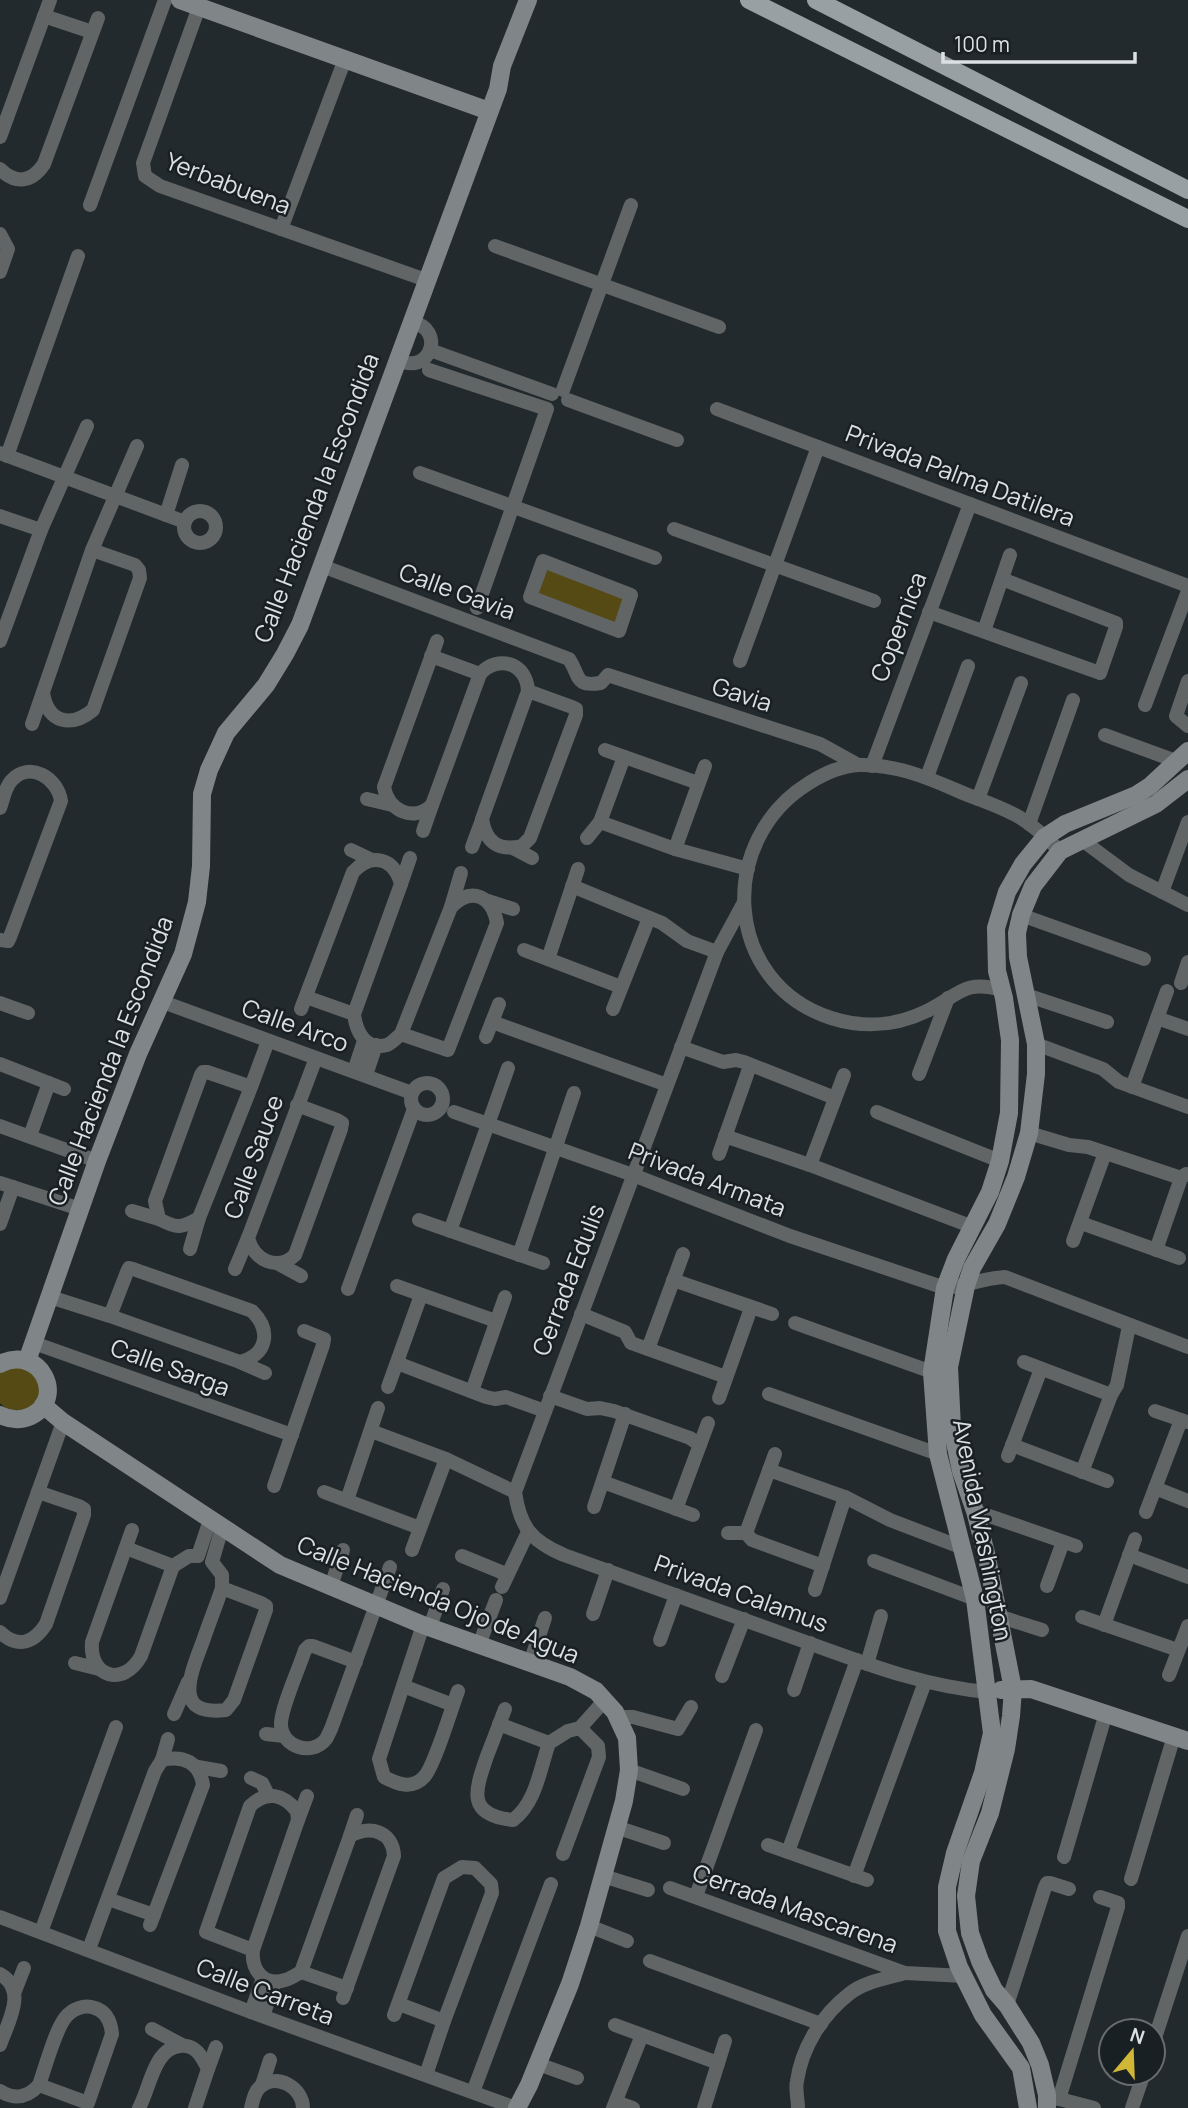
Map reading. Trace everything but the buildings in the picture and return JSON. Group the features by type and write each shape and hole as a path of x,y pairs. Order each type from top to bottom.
{"main road":[{"path":"749,0 1188,219"},
{"path":"816,0 1188,190"}],"street":[{"path":"0,137 50,0"},
{"path":"90,205 165,0"},
{"path":"180,0 489,111"},
{"name":"Calle Hacienda la Escondida","path":"27,1361 97,1161 138,1054 183,954 197,902 201,866 202,793 209,769 226,733 266,685 300,625 498,89 502,66 528,0"},
{"path":"498,89 511,70 539,0"},
{"name":"Yerbabuena","path":"199,7 143,163 145,176 160,186 426,280"},
{"path":"0,169 7,176 18,180 28,179 38,173 44,164 95,25 44,16"},
{"path":"281,229 345,59"},
{"path":"477,608 560,397 631,205"},
{"path":"0,234 8,249 0,272"},
{"path":"495,246 719,327"},
{"path":"78,256 3,455 185,522"},
{"path":"397,359 408,363 419,362 430,350 432,343 428,331 411,322"},
{"path":"430,350 677,440"},
{"path":"429,370 547,409 479,625"},
{"name":"Privada Palma Datilera","path":"717,409 1188,589"},
{"path":"0,641 41,530 87,426"},
{"path":"32,724 92,550 137,446"},
{"path":"740,661 818,447"},
{"path":"166,515 182,465"},
{"path":"421,472 655,558"},
{"name":"Copernica","path":"865,766 929,612 970,504"},
{"path":"0,516 41,530"},
{"path":"674,529 874,601"},
{"path":"43,693 49,712 57,718 71,721 83,718 93,709 140,578 135,565 92,550"},
{"path":"984,631 1010,555"},
{"path":"542,561 631,594 619,631 530,597 541,564 542,561"},
{"name":"Calle Gavia","path":"322,566 569,659 578,679 588,685 601,683 608,675"},
{"path":"929,612 1103,677 1115,623 1002,579"},
{"path":"1145,705 1188,589"},
{"path":"511,664 520,640"},
{"path":"392,805 384,787 437,641"},
{"path":"431,656 480,674"},
{"path":"424,831 480,674 491,664 511,664 526,678 528,691 472,847"},
{"path":"927,777 968,666"},
{"name":"Gavia","path":"608,675 820,744 865,766"},
{"path":"1188,681 1176,716 1188,726"},
{"path":"978,799 1021,683"},
{"path":"482,819 488,839 501,847 522,846 530,838 576,715 576,709 528,691"},
{"path":"1029,824 1073,700"},
{"path":"1105,736 1182,756"},
{"path":"606,750 698,783"},
{"name":"Avenida Washington","path":"1028,2108 1021,2068 983,2015 964,1976 947,1931 947,1887 955,1853 983,1773 992,1733 975,1599 939,1454 932,1372 945,1289 956,1259 990,1192 1000,1161 1009,1113 1010,1040 997,971 996,929 1007,892 1023,864 1045,837 1065,824 1136,795 1150,786 1182,756"},
{"path":"587,838 600,822 624,757"},
{"path":"675,849 705,766"},
{"path":"1002,990 974,986 960,990 931,1009 894,1024 869,1025 830,1017 790,996 762,965 747,925 743,904 744,883 756,841 780,804 797,790 836,768 865,766 901,769 927,777 1020,817 1060,851"},
{"path":"0,808 9,782 23,774 40,774 53,782 60,794 61,801 10,937 8,941 0,940"},
{"name":"Avenida Washington","path":"1051,2101 1031,2043 994,1990 970,1933 966,1896 971,1861 990,1813 1006,1749 1013,1689 986,1553 961,1471 952,1428 949,1367 972,1268 997,1224 1016,1177 1029,1133 1036,1074 1035,1044 1018,957 1017,933 1021,915 1033,886 1060,851 1156,804 1188,779"},
{"path":"367,799 392,805 410,814 423,812 432,805"},
{"path":"600,822 675,849 748,869"},
{"path":"1162,892 1188,822"},
{"path":"1082,840 1129,875 1188,905"},
{"path":"513,848 532,858"},
{"path":"351,850 390,864 398,874 401,884"},
{"path":"410,858 354,1014 356,1028 370,1043 388,1045 401,1034 451,907 461,873"},
{"path":"354,1014 304,1003 353,872 360,865 377,860"},
{"path":"548,959 578,869"},
{"path":"572,886 662,923 687,941 717,952"},
{"path":"451,907 459,899 470,896 513,909"},
{"path":"401,1034 448,1050 497,923 495,910 488,901"},
{"name":"Cerrada Edulis","path":"514,1492 717,952 743,904"},
{"path":"1021,915 1144,959"},
{"path":"613,1009 649,918"},
{"path":"524,950 621,987"},
{"path":"1181,983 1188,962"},
{"path":"1132,1087 1167,991"},
{"path":"1026,995 1107,1023"},
{"path":"919,1074 948,998"},
{"name":"Calle Arco","path":"163,1002 412,1093"},
{"path":"0,1003 28,1013"},
{"path":"486,1037 499,1004"},
{"path":"1157,1018 1188,1029"},
{"path":"492,1022 667,1086"},
{"path":"190,1249 268,1041"},
{"path":"360,1073 370,1043"},
{"path":"1035,1044 1103,1069 1119,1082 1188,1107"},
{"path":"681,1047 723,1062 736,1060 835,1098"},
{"name":"Calle Sauce","path":"301,1276 257,1256 248,1238 316,1058"},
{"path":"0,1064 65,1089"},
{"path":"719,1154 750,1066"},
{"path":"450,1231 508,1068"},
{"path":"165,1222 155,1201 203,1072 251,1087"},
{"path":"815,1167 844,1075"},
{"path":"30,1136 49,1083"},
{"path":"430,1083 440,1088 444,1099 440,1110 429,1116 414,1109 411,1104 412,1093 419,1084 430,1083"},
{"path":"519,1255 574,1093"},
{"path":"279,1264 295,1255 342,1123 297,1105"},
{"path":"348,1289 414,1109"},
{"name":"Privada Armata","path":"454,1112 633,1175 790,1236 945,1289"},
{"path":"877,1112 1000,1161"},
{"path":"0,1126 97,1161"},
{"path":"1029,1133 1185,1175 1156,1250"},
{"path":"725,1136 973,1227"},
{"path":"1073,1241 1105,1153"},
{"path":"0,1224 6,1185 80,1209"},
{"path":"132,1211 182,1226 200,1218"},
{"path":"419,1220 543,1263"},
{"path":"1081,1223 1179,1258"},
{"path":"235,1269 248,1238"},
{"path":"648,1349 683,1254"},
{"name":"Calle Sarga","path":"110,1316 129,1268 252,1311 268,1323 260,1349 249,1360 240,1362"},
{"path":"945,1289 1005,1276 1188,1347"},
{"path":"673,1280 772,1314"},
{"path":"397,1286 496,1321"},
{"path":"388,1387 421,1295"},
{"path":"50,1297 265,1373"},
{"path":"471,1391 505,1297"},
{"path":"719,1398 751,1308"},
{"path":"581,1314 625,1332 631,1343 726,1377"},
{"path":"795,1323 932,1372"},
{"path":"1082,1472 1117,1385 1129,1326"},
{"path":"274,1486 324,1339 304,1331"},
{"name":"Calle Sarga","path":"34,1343 292,1435"},
{"path":"0,1364 10,1360 27,1361 37,1366 47,1385 43,1405 35,1414 13,1420 1,1416"},
{"path":"1024,1362 1111,1395"},
{"path":"397,1363 495,1399 506,1397 545,1411"},
{"path":"1041,1368 1010,1450 1107,1481"},
{"path":"769,1394 939,1454"},
{"path":"550,1396 587,1409 600,1408 625,1415 690,1438 700,1445"},
{"name":"Calle Hacienda Ojo de Agua","path":"43,1405 63,1422 280,1565 427,1626 570,1677 596,1691 605,1700"},
{"path":"347,1500 378,1408"},
{"path":"1146,1512 1184,1421 1155,1410"},
{"path":"594,1507 625,1415"},
{"path":"0,1598 63,1422"},
{"path":"676,1509 708,1423"},
{"path":"370,1431 446,1459 514,1492 518,1513 528,1532 501,1587 479,1645"},
{"path":"747,1533 775,1454"},
{"path":"412,1549 446,1459"},
{"path":"769,1470 845,1497 890,1520 963,1548"},
{"path":"603,1482 693,1515"},
{"path":"1155,1488 1188,1501"},
{"path":"0,1632 16,1642 28,1641 39,1635 46,1624 83,1515 84,1509 79,1506 38,1492"},
{"path":"324,1492 420,1528"},
{"path":"815,1590 845,1497"},
{"path":"975,1511 1069,1544 1047,1586"},
{"path":"75,1663 104,1672 124,1674 135,1667 173,1566 189,1556 198,1556 216,1524"},
{"path":"174,1714 222,1588 222,1575 212,1562 216,1524"},
{"path":"104,1672 91,1654 92,1642 132,1530"},
{"name":"Privada Calamus","path":"528,1532 544,1546 862,1662 925,1682 961,1690 988,1692"},
{"path":"728,1533 747,1533"},
{"path":"747,1533 752,1539 823,1566"},
{"path":"1104,1625 1135,1538"},
{"path":"126,1548 173,1566"},
{"path":"331,1586 343,1550"},
{"path":"1129,1555 1188,1577"},
{"path":"462,1556 501,1587"},
{"path":"874,1561 975,1599"},
{"path":"356,1662 309,1646 282,1715 281,1728 289,1742 303,1749 315,1748 325,1741 356,1662 390,1567"},
{"path":"593,1614 608,1570"},
{"path":"188,1682 195,1705 214,1711 226,1710 234,1700 267,1610 261,1603 222,1588"},
{"path":"372,1777 403,1686 443,1589"},
{"path":"660,1640 676,1595"},
{"path":"788,1852 881,1616"},
{"path":"998,1616 1042,1630"},
{"path":"1082,1617 1178,1650"},
{"path":"530,1663 545,1618"},
{"path":"722,1676 744,1619"},
{"path":"1169,1675 1188,1626"},
{"path":"794,1690 810,1643"},
{"path":"768,1844 861,1878 925,1682"},
{"path":"379,1759 384,1777 399,1785 412,1785 424,1777 432,1764 455,1698 403,1686"},
{"path":"988,1692 1031,1689 1181,1738 1131,1879"},
{"path":"505,1709 478,1784 476,1797 485,1812 500,1819 513,1820 524,1812 549,1742 568,1731 580,1728 605,1700 617,1717 626,1738 629,1770 624,1801 570,1984 538,2064 516,2108"},
{"path":"617,1717 633,1717 678,1729 691,1707"},
{"path":"1064,1857 1106,1713"},
{"path":"499,1724 549,1742"},
{"path":"41,1932 116,1727"},
{"path":"563,1854 599,1757 598,1746 580,1728"},
{"path":"696,1896 756,1730"},
{"path":"266,1734 284,1736"},
{"path":"89,1949 168,1739"},
{"path":"162,1760 187,1760 198,1767 221,1771"},
{"path":"108,1899 152,1920 203,1785 198,1767"},
{"path":"629,1770 682,1789"},
{"path":"251,1778 262,1783 268,1795"},
{"path":"253,1950 206,1932 250,1806 268,1795 281,1798 297,1811 298,1820"},
{"path":"307,1796 253,1950 252,1961 257,1971 269,1980 287,1980 301,1972 357,1815"},
{"path":"616,1827 664,1843"},
{"path":"301,1972 345,1993 394,1856 394,1846 378,1832 364,1830 350,1836"},
{"path":"426,2075 492,1893 491,1884 475,1868 462,1867 444,1878 396,2010 444,2021"},
{"path":"603,1875 648,1890"},
{"path":"1007,2005 1045,1886 1050,1883 1069,1889"},
{"path":"473,2092 551,1884"},
{"name":"Cerrada Mascarena","path":"670,1888 905,1973"},
{"path":"1094,2108 1051,2101 1118,1907 1118,1903 1100,1897"},
{"name":"Calle Carreta","path":"0,1917 516,2108"},
{"path":"589,1926 627,1941"},
{"path":"1162,2017 1188,1936"},
{"path":"650,1961 821,2024"},
{"path":"0,2045 24,1968"},
{"path":"798,2108 796,2084 804,2052 821,2024 850,1993 874,1982 905,1973 964,1976"},
{"path":"0,1974 12,1984 15,1991"},
{"path":"257,2014 269,1980"},
{"path":"6,2096 26,2096 39,2085 62,2024 72,2011 78,1995"},
{"path":"39,2085 88,2104 110,2042 111,2026 103,2012 96,2008 79,2008 72,2011"},
{"path":"615,2025 718,2063"},
{"path":"152,2029 200,2054 208,2069"},
{"path":"633,2108 615,2105 642,2035"},
{"path":"704,2108 726,2041"},
{"path":"144,2107 160,2057 170,2048 187,2046"},
{"path":"195,2108 216,2047"},
{"path":"251,2108 270,2060"},
{"path":"538,2064 577,2078"},
{"path":"262,2085 274,2081 287,2084 302,2098 303,2108"},
{"path":"1132,2108 1139,2087"}],"shaded area":[{"path":"541,557 635,592 621,635 525,600"},
{"path":"19,1363 40,1379 40,1394 31,1407 14,1410 0,1403 0,1371"}]}
